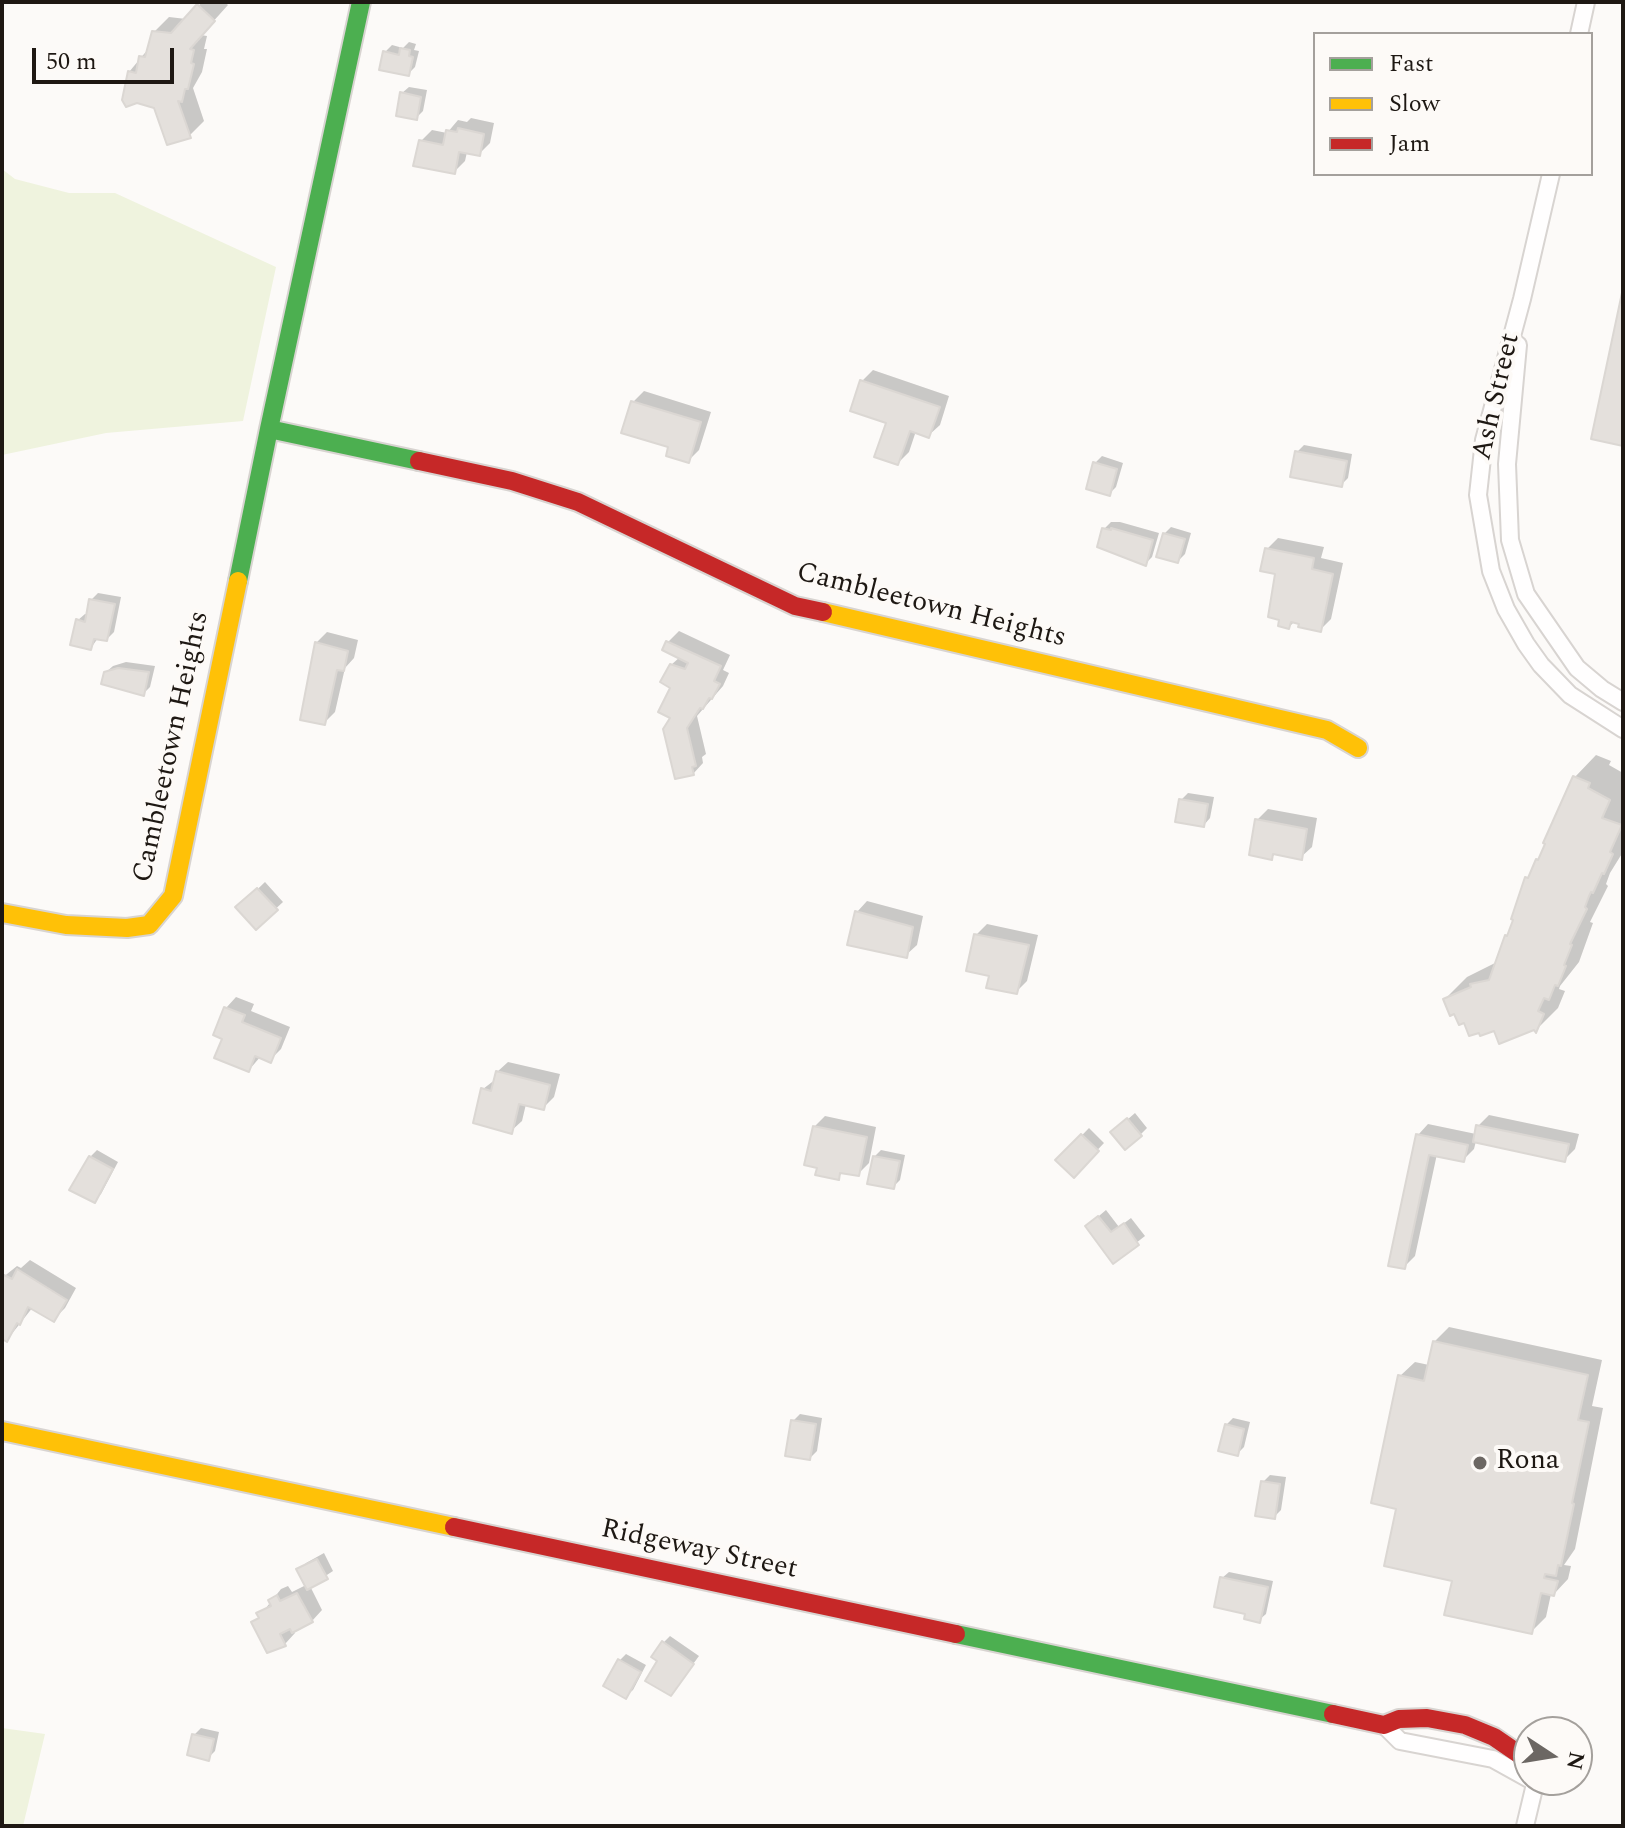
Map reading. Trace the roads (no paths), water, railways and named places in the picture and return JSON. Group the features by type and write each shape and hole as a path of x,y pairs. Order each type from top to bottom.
{"street":[{"name":"Cambleetown Heights","path":"2,913 66,925 127,928 149,925 173,896 361,2"},
{"path":"1579,32 1586,2"},
{"name":"Ash Street","path":"1551,176 1484,440 1478,495 1491,571 1506,609 1541,665 1570,695 1623,729"},
{"name":"Ash Street","path":"1522,299 1507,464 1510,540 1526,594 1577,668 1623,702"},
{"name":"Cambleetown Heights","path":"269,429 512,481 578,502 795,606 1327,730 1358,748"},
{"name":"Ridgeway Street","path":"2,1431 1384,1725 1400,1741 1493,1759 1513,1770"},
{"name":"Ridgeway Street","path":"1384,1725 1399,1719 1427,1718 1465,1725 1494,1737 1513,1750"},
{"path":"1525,1826 1532,1796"}],"place":[{"name":"Rona","path":"1480,1463"}]}
